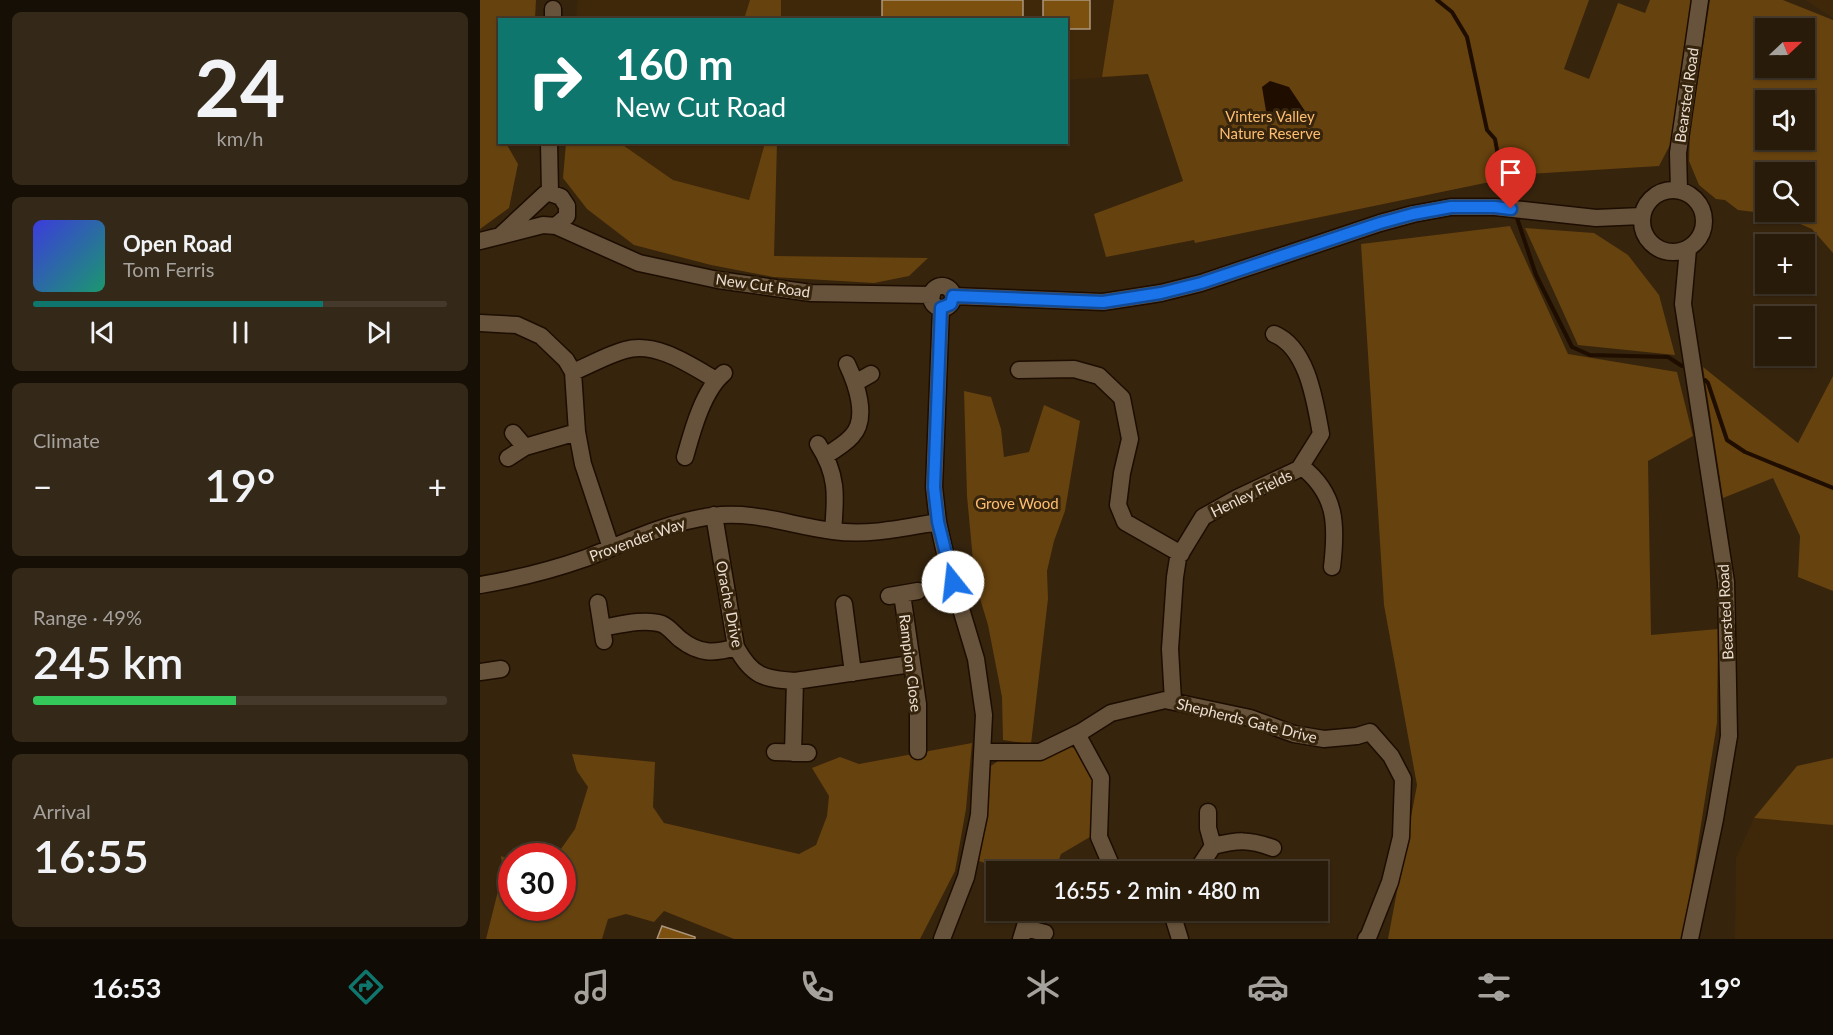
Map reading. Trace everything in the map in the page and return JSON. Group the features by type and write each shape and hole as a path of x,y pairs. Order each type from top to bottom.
{"street":[{"name":"Bearsted Road","path":"1679,190 1678,153 1700,0"},
{"path":"498,238 534,206 540,197 550,193 549,144"},
{"path":"1679,190 1694,198 1703,214 1704,224 1696,242 1688,249 1668,252 1659,249 1645,235 1642,216 1644,208 1655,195 1662,191 1679,190"},
{"name":"New Cut Road","path":"550,193 565,201 568,212 601,245"},
{"path":"534,206 535,217 549,226"},
{"name":"New Cut Road","path":"549,226 601,245 639,263 718,280 811,293 942,300 1103,302 1161,293 1201,283 1380,223 1451,207 1495,207 1596,218 1642,216"},
{"path":"480,242 564,221 568,212"},
{"name":"Bearsted Road","path":"1688,249 1683,304 1726,582 1729,736 1715,819 1690,939"},
{"path":"942,300 934,487 938,522 947,562 976,659 984,715 979,815 968,866 942,939"},
{"path":"480,323 518,325 541,336 566,360 573,372 577,432 583,464 611,548"},
{"name":"Henley Fields","path":"1173,701 1170,648 1175,577 1181,554 1203,517 1237,498 1299,470 1321,434 1313,392 1301,359 1280,337 1274,334"},
{"path":"573,372 627,350 647,348 720,376 698,435 686,457"},
{"path":"833,531 835,480 822,450 854,435 860,423 855,383 847,364"},
{"path":"1019,370 1074,369 1099,376 1122,398 1130,439 1122,473 1119,505 1125,522 1181,554"},
{"path":"855,383 871,374"},
{"path":"508,458 525,447 577,432"},
{"path":"513,433 525,447"},
{"path":"1301,466 1315,477 1328,496 1334,519 1335,543 1332,567"},
{"name":"Provender Way","path":"480,585 506,581 559,567 684,520 714,515 751,514 833,531 865,533 938,522"},
{"name":"Orache Drive","path":"714,515 736,647 745,664 759,675 795,681 911,664"},
{"name":"Rampion Close","path":"903,593 918,704 913,734 918,751"},
{"path":"598,603 603,635 653,622 663,625 691,646 705,651 719,653 736,647"},
{"path":"842,604 853,673"},
{"path":"480,672 501,669"},
{"path":"776,752 801,753 795,681"},
{"name":"Shepherds Gate Drive","path":"983,752 1040,752 1077,734 1111,713 1166,700 1250,718 1294,734 1324,739 1357,736 1370,732 1391,756 1403,779 1401,837 1390,882 1366,939"},
{"path":"1077,734 1101,778 1099,837 1109,861"},
{"path":"1208,812 1208,828 1213,846"},
{"path":"1203,861 1213,846 1237,840 1259,843 1273,848"},
{"path":"1174,921 1180,939"},
{"path":"1023,933 1045,933"}],"shaded area":[{"path":"578,0 780,0 778,18 576,18"},
{"path":"781,0 1119,0 1148,74 1068,80 1068,18 781,18"},
{"path":"1805,0 1833,0 1833,18"},
{"path":"1270,81 1289,87 1305,111 1281,117 1266,111 1262,87"},
{"path":"621,144 765,144 749,200 673,180"},
{"path":"1754,818 1833,825 1833,939 1735,939 1736,858"}],"green space":[{"path":"480,0 536,0 535,18 498,18 498,144 508,144 518,164 509,208 480,229"},
{"path":"750,0 781,0 781,18 744,18"},
{"name":"Vinters Valley Nature Reserve","path":"1114,0 1589,0 1564,69 1589,79 1618,3 1645,13 1650,0 1691,0 1671,143 1659,166 1529,174 1195,243 1194,240 1106,257 1094,214 1183,181 1148,74 1102,77"},
{"path":"1710,0 1783,0 1833,20 1833,253 1812,229 1796,222 1815,222 1815,162 1755,162 1755,212 1738,210 1725,200 1716,199 1699,185 1689,161 1690,131"},
{"path":"566,144 621,144 673,180 749,200 765,144 777,144 774,256 928,258 909,276 874,283 773,277 711,265 634,245 587,209 563,178"},
{"path":"1510,226 1568,354 1677,372 1693,436 1648,461 1651,635 1718,629 1717,723 1683,939 1388,939 1417,785 1384,605 1361,244"},
{"path":"1525,228 1594,233 1628,255 1659,295 1675,355 1578,345"},
{"path":"1703,367 1798,443 1833,376 1833,591 1798,577 1800,536 1773,478 1723,498"},
{"name":"Grove Wood","path":"964,391 991,397 1001,429 1004,457 1029,452 1044,405 1080,421 1065,511 1054,541 1047,571 1048,599 1031,744 1003,740 1002,697 988,625 975,582 967,496"},
{"path":"972,743 966,809 955,871 920,939 734,939 664,911 654,922 626,914 608,919 602,939 486,939 498,891 498,921 576,921 576,843 565,843 575,829 588,787 577,771 572,754 655,762 653,807 664,823 799,854 816,845 827,816 829,796 812,768 840,757 859,764"},
{"path":"1071,747 1078,750 1092,780 1090,837 1061,854 1058,861 986,861 986,863 979,861 991,766 998,761 1032,758"},
{"path":"1833,758 1833,825 1754,818 1797,766"}],"building":[{"path":"882,0 1023,0 1023,18 882,18"},
{"path":"1043,0 1090,0 1090,29 1068,29 1068,18 1043,18"},
{"path":"662,926 695,937 695,939 657,939"}],"waterway":[{"path":"1437,0 1452,12 1467,37 1487,130 1495,139 1499,161 1513,205"},
{"path":"1516,215 1536,275 1572,347 1590,355 1668,357 1682,366"},
{"path":"1705,380 1727,440 1745,452 1833,488"}],"route":[{"path":"953,582 938,522 934,487 941,308 948,307 953,296 1103,302 1161,293 1201,283 1413,214 1451,207 1511,209"}]}
